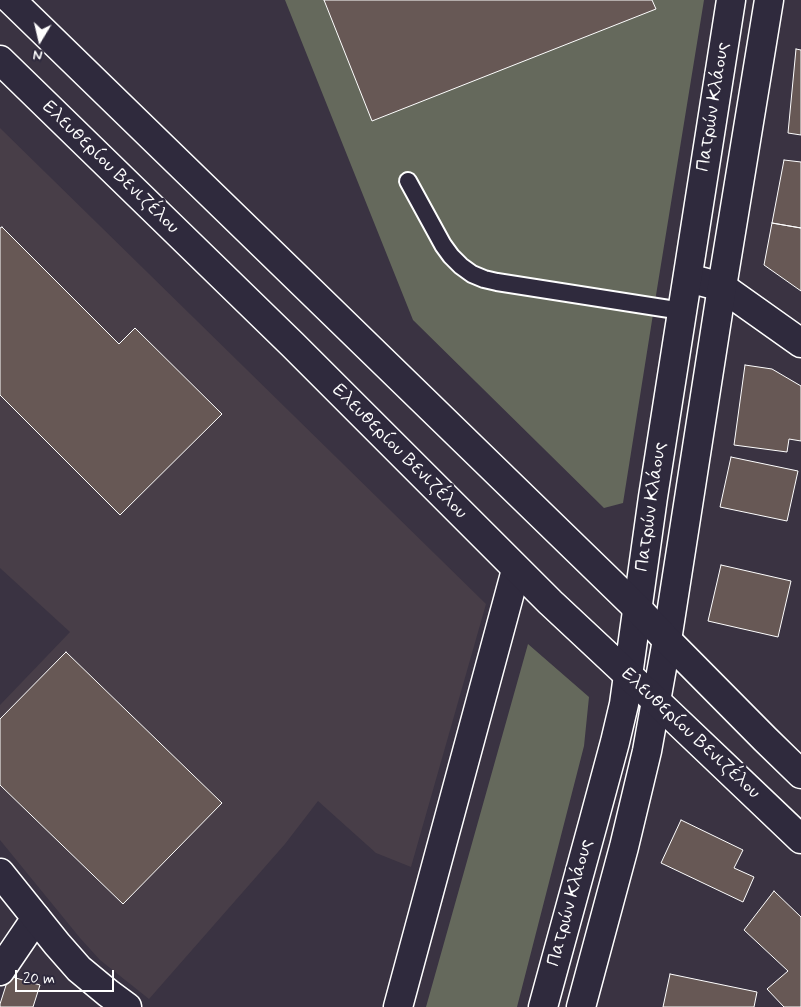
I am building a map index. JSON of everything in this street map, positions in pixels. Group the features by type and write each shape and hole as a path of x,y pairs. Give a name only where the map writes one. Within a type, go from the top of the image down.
{"main road":[{"path":"11,0 638,608 765,740 801,774"},
{"name":"Πατρών Κλάους","path":"543,1007 624,704 653,497 731,0"},
{"name":"Πατρών Κλάους","path":"581,1007 634,808 647,751 667,640 769,0"},
{"name":"Ελευθερίου Βενιζέλου","path":"0,60 293,345 516,570 801,840"},
{"path":"688,278 722,287 801,343"},
{"path":"398,1007 516,570"},
{"path":"0,873 79,969 127,1007"},
{"path":"0,971 36,918"}],"lane":[{"path":"408,181 451,256 472,274 497,282 682,311"}],"shaded area":[{"path":"285,0 704,0 623,503 604,508 413,320"},
{"path":"0,128 486,604 411,867 376,853 318,801 285,844 149,999 100,960 0,840 0,705 70,632 0,568"},
{"path":"528,644 589,697 584,746 517,1007 426,1007"}],"building":[{"path":"324,0 652,0 656,9 372,121"},
{"path":"796,49 801,50 801,135 788,133"},
{"path":"784,160 801,162 801,228 772,223"},
{"path":"772,223 801,228 801,291 764,265"},
{"path":"2,227 119,344 135,328 222,414 120,515 0,395 0,228"},
{"path":"745,365 772,369 801,386 801,441 789,439 787,452 734,445"},
{"path":"731,457 798,471 787,521 720,507"},
{"path":"721,565 791,581 778,637 708,621"},
{"path":"66,652 222,803 123,904 0,785 0,719"},
{"path":"681,820 743,850 734,868 754,877 743,902 661,863"},
{"path":"774,891 801,917 801,1007 784,1007 767,989 788,971 744,930"},
{"path":"670,974 757,992 754,1007 663,1007"},
{"path":"9,976 40,985 33,1007 0,1007"}]}
